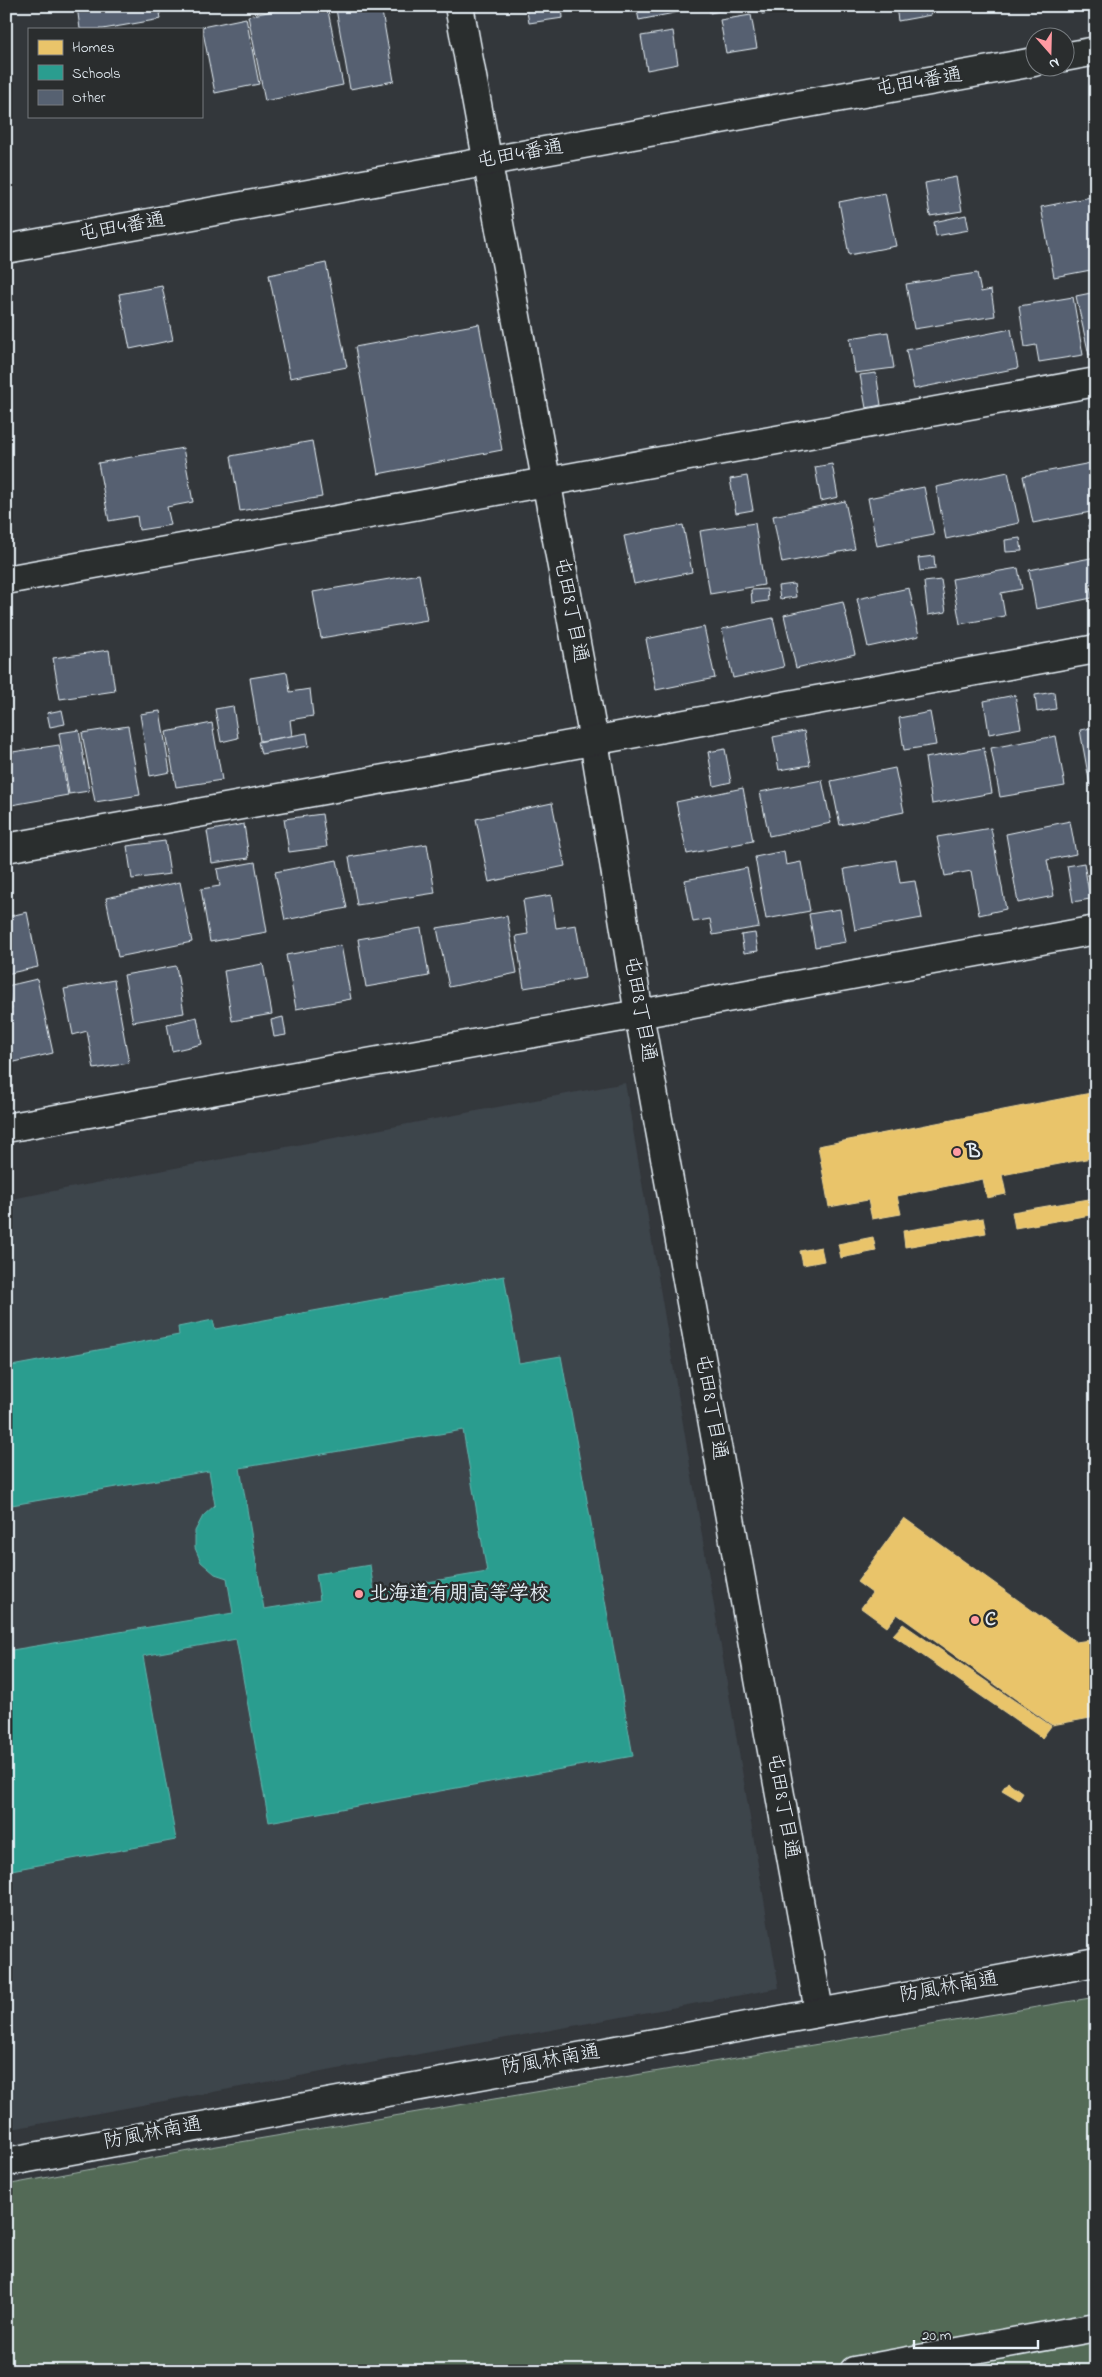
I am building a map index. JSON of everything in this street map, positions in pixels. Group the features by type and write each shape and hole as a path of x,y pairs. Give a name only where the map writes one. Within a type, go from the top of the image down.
{"street":[{"name":"屯田8丁目通","path":"459,6 594,741 639,1014 819,2011"},
{"path":"1074,54 1096,51"},
{"name":"屯田4番通","path":"6,249 1024,64"},
{"path":"6,580 1096,382"},
{"path":"6,848 1096,649"},
{"path":"6,1128 1096,930"},
{"name":"防風林南通","path":"6,2162 819,2011 1096,1962"},
{"path":"854,2371 1096,2327"}],"shaded area":[{"name":"北海道有朋高等学校","path":"625,1083 779,1988 6,2130 6,1200"}],"green space":[{"path":"1096,1997 1096,2371 6,2371 6,2185 211,2147"}],"building: Homes":[{"name":"B","path":"1096,1092 1096,1176 1091,1158 1002,1175 1006,1194 987,1198 983,1179 897,1196 901,1214 872,1219 868,1200 829,1207 818,1146"},
{"path":"1095,1198 1096,1214 1015,1228 1012,1212"},
{"path":"983,1218 986,1233 905,1247 903,1231"},
{"path":"873,1237 876,1251 841,1258 838,1244"},
{"path":"821,1247 824,1261 803,1265 800,1251"},
{"name":"C","path":"904,1518 1076,1642 1096,1639 1096,1717 1052,1725 897,1614 887,1627 861,1608 872,1593 857,1582"},
{"path":"903,1624 1051,1726 1042,1738 893,1635"},
{"path":"1008,1782 1023,1793 1019,1800 1002,1790"}],"building: Schools":[{"path":"504,1276 519,1363 561,1356 633,1756 269,1822 236,1639 143,1656 176,1840 6,1871 6,1651 233,1613 227,1578 215,1574 201,1562 195,1548 195,1531 203,1516 215,1505 209,1471 6,1506 6,1367 179,1335 178,1327 213,1320 215,1329","holes":["463,1430 487,1572 374,1591 370,1565 316,1574 320,1600 264,1609 240,1468"]}],"building: Other":[{"path":"77,6 159,6 161,19 109,28 80,28"},
{"path":"297,6 327,6 343,85 265,101 248,16"},
{"path":"351,6 381,6 394,81 350,89 336,9"},
{"path":"526,6 562,6 563,18 529,23"},
{"path":"636,6 678,6 679,12 639,20"},
{"path":"709,6 742,6 742,7 710,13"},
{"path":"760,6 801,6 762,14"},
{"path":"896,6 929,6 931,15 898,21"},
{"path":"751,15 757,48 726,53 720,20"},
{"path":"246,18 259,84 215,93 202,27"},
{"path":"673,31 678,64 647,70 641,36"},
{"path":"956,177 962,211 930,216 925,183"},
{"path":"885,193 896,246 849,255 839,202"},
{"path":"1096,196 1096,269 1054,277 1041,207"},
{"path":"966,215 969,230 936,236 934,222"},
{"path":"326,263 347,367 290,378 269,275"},
{"path":"977,273 981,292 991,290 995,316 914,329 906,284"},
{"path":"162,286 173,340 130,349 119,294"},
{"path":"1096,292 1096,354 1089,355 1076,296"},
{"path":"1073,297 1083,355 1039,362 1036,345 1025,347 1019,306"},
{"path":"479,324 502,450 378,474 355,347"},
{"path":"1011,329 1018,368 914,389 906,350"},
{"path":"888,332 894,368 855,373 850,338"},
{"path":"876,373 881,405 866,408 860,375"},
{"path":"1096,418 1096,448 1090,419"},
{"path":"312,441 322,497 240,511 231,456"},
{"path":"183,448 193,502 167,507 171,525 139,530 137,516 109,521 98,463"},
{"path":"1096,462 1096,511 1033,523 1023,476"},
{"path":"832,464 838,497 821,501 815,467"},
{"path":"1008,472 1019,523 946,539 936,487"},
{"path":"747,476 753,510 736,513 730,479"},
{"path":"924,487 934,535 877,546 868,498"},
{"path":"845,501 855,549 782,563 773,516"},
{"path":"755,523 764,585 710,594 700,531"},
{"path":"1096,524 1096,540 1091,541 1088,525"},
{"path":"683,525 692,572 634,584 624,536"},
{"path":"1020,538 1022,551 1006,552 1005,540"},
{"path":"934,556 935,569 920,571 918,558"},
{"path":"1096,557 1096,584 1090,585 1092,598 1036,609 1029,570"},
{"path":"1018,568 1022,589 1001,593 1005,616 960,624 952,579"},
{"path":"419,574 427,620 321,638 313,592"},
{"path":"941,580 946,612 928,615 924,582"},
{"path":"794,584 796,597 780,599 778,586"},
{"path":"909,588 919,636 868,647 857,599"},
{"path":"767,589 768,601 752,603 751,590"},
{"path":"843,602 855,654 796,668 784,615"},
{"path":"773,618 784,667 733,678 722,629"},
{"path":"704,627 715,678 656,690 646,639"},
{"path":"109,650 115,691 60,699 53,658"},
{"path":"287,672 290,692 310,689 313,716 290,720 292,736 260,741 250,678"},
{"path":"1054,692 1056,709 1037,712 1035,695"},
{"path":"1015,695 1021,728 989,734 984,701"},
{"path":"233,706 238,738 221,742 215,709"},
{"path":"62,710 65,724 50,727 47,713"},
{"path":"160,711 170,772 150,776 140,714"},
{"path":"930,712 936,745 904,750 899,718"},
{"path":"212,723 222,780 176,787 166,732"},
{"path":"128,726 140,795 95,802 82,733"},
{"path":"1096,727 1096,784 1090,785 1080,730"},
{"path":"79,730 89,791 69,794 59,733"},
{"path":"804,731 810,765 779,770 773,737"},
{"path":"307,733 309,746 261,754 258,742"},
{"path":"1056,736 1065,786 1000,797 991,748"},
{"path":"59,745 68,795 6,806 6,753"},
{"path":"984,748 992,793 932,804 925,758"},
{"path":"725,749 731,782 714,786 708,752"},
{"path":"895,768 904,812 840,825 831,781"},
{"path":"822,780 831,823 769,836 760,792"},
{"path":"743,788 753,841 687,854 676,802"},
{"path":"552,803 565,866 489,882 476,819"},
{"path":"322,814 327,847 289,852 284,819"},
{"path":"1070,821 1076,854 1047,860 1054,896 1018,903 1006,834"},
{"path":"244,824 249,858 212,863 207,831"},
{"path":"991,828 1006,909 979,915 971,871 945,876 937,837"},
{"path":"165,841 170,874 132,879 127,846"},
{"path":"427,844 435,893 357,905 349,857"},
{"path":"784,851 786,865 801,862 810,911 766,919 755,857"},
{"path":"337,860 347,908 285,920 275,872"},
{"path":"896,860 900,883 915,881 922,918 855,930 844,869"},
{"path":"255,862 267,932 210,942 201,889 220,886 217,869"},
{"path":"1084,863 1090,899 1073,902 1067,866"},
{"path":"1096,863 1096,897 1095,897 1089,864"},
{"path":"747,868 759,927 713,935 710,919 693,922 685,880"},
{"path":"180,882 192,942 118,957 106,898"},
{"path":"551,895 556,928 576,925 585,978 524,988 516,936 528,934 523,900"},
{"path":"840,909 846,942 815,947 809,914"},
{"path":"27,912 38,967 6,974 6,917"},
{"path":"507,916 517,973 449,987 437,928"},
{"path":"421,928 429,976 366,987 358,939"},
{"path":"755,933 758,951 744,953 741,935"},
{"path":"341,945 351,999 296,1009 286,955"},
{"path":"263,964 272,1014 232,1021 224,971"},
{"path":"176,966 184,1013 133,1022 124,975"},
{"path":"37,979 53,1053 6,1064 6,1011 12,1009 7,986"},
{"path":"114,980 129,1063 94,1069 87,1031 73,1035 64,989"},
{"path":"197,1017 202,1044 172,1051 167,1024"},
{"path":"283,1017 286,1035 274,1037 271,1020"}],"place":[{"name":"B","path":"957,1152"},
{"name":"北海道有朋高等学校","path":"359,1594"},
{"name":"C","path":"975,1620"}]}
